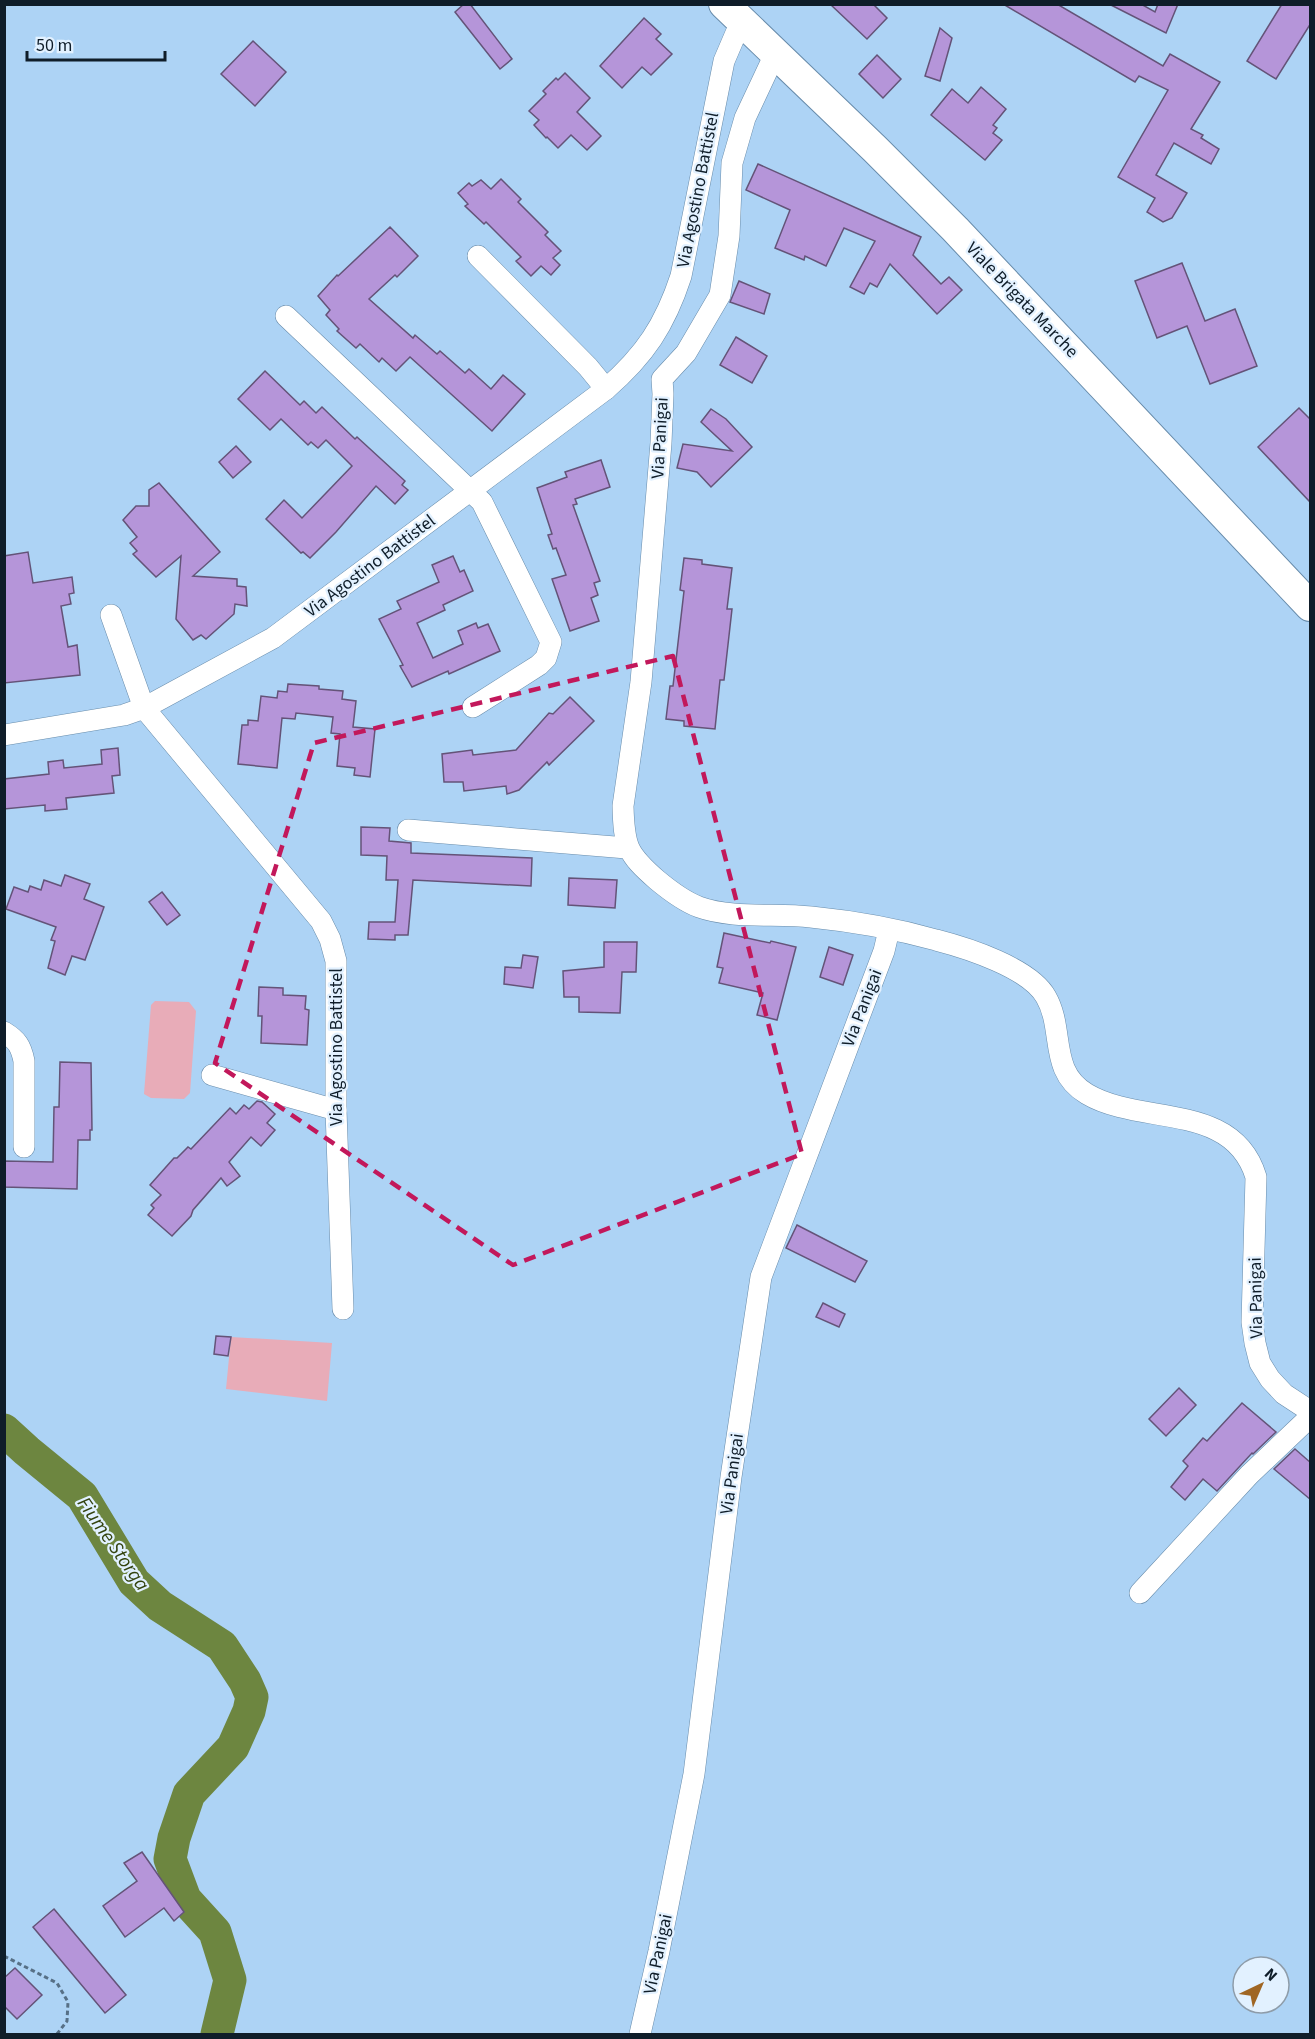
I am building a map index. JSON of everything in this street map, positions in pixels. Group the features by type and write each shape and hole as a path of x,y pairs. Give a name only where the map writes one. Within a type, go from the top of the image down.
{"street":[{"name":"Viale Brigata Marche","path":"734,14 955,229 1311,606"},
{"name":"Via Agostino Battistel","path":"4,735 124,715 144,708 273,638 606,389 643,353 667,315 681,276 724,61 733,39 734,14"},
{"name":"Via Panigai","path":"775,54 745,118 732,163 729,236 720,295 687,353 662,379 661,443 641,682 623,806 627,848 639,864 663,885 699,907 722,912 810,917 910,933 960,947 1013,970 1032,981 1046,995 1053,1012 1059,1054 1064,1070 1071,1082 1085,1093 1103,1102 1198,1123 1233,1139 1251,1161 1256,1177 1252,1322 1260,1363 1270,1379 1284,1394 1311,1411"},
{"path":"478,256 588,367 606,389"},
{"path":"286,316 482,502 551,642 546,658 539,665 473,707"},
{"path":"643,353 657,366 662,379"},
{"name":"Via Agostino Battistel","path":"111,615 144,708 321,921 330,939 336,961 336,1110 343,1309"},
{"path":"408,830 627,848"},
{"name":"Via Panigai","path":"640,2034 659,1952 694,1774 725,1524 761,1277 884,951 889,930"},
{"path":"4,1032 16,1040 22,1050 24,1061 24,1147"},
{"path":"212,1075 336,1110"},
{"path":"1140,1593 1249,1475 1311,1417"}],"path":[{"path":"4,1956 57,1983 68,2002 67,2021 57,2034"}],"highlighted area":[{"path":"673,656 802,1154 513,1265 215,1063 314,743"}],"shaded area":[{"path":"155,1001 189,1002 196,1011 190,1093 184,1099 151,1098 144,1094 151,1005"},
{"path":"231,1337 332,1343 327,1401 226,1389"}],"building":[{"path":"464,4 470,4 512,59 500,69 455,12"},
{"path":"830,4 873,4 887,18 867,39"},
{"path":"1003,4 1057,4 1163,66 1170,54 1220,82 1191,129 1203,135 1201,138 1219,149 1211,164 1174,143 1156,175 1187,193 1172,218 1163,222 1147,212 1155,198 1118,177 1168,90 1139,76 1135,82"},
{"path":"1109,4 1141,4 1155,12 1158,4 1178,4 1166,33"},
{"path":"1282,4 1311,4 1311,23 1276,79 1247,61"},
{"path":"644,18 661,34 656,39 672,54 651,75 642,67 622,88 600,66"},
{"path":"940,28 952,38 940,81 925,76"},
{"path":"253,41 286,72 255,106 221,74"},
{"path":"877,55 901,79 883,98 859,74"},
{"path":"565,73 590,98 577,112 601,136 587,150 571,135 558,148 534,125 539,120 529,111 546,94 543,91 556,78 558,80"},
{"path":"981,87 1006,109 993,125 997,128 993,133 1002,140 985,160 931,115 952,89 968,103"},
{"path":"758,164 921,237 913,255 941,284 949,277 962,290 937,314 890,264 877,287 870,283 864,294 850,287 875,241 844,228 826,266 805,256 804,260 775,248 790,210 746,190"},
{"path":"501,179 521,199 518,202 548,232 545,235 561,251 553,258 560,265 551,275 541,266 531,276 516,261 521,257 486,222 484,224 465,206 468,204 458,193 469,183 472,186 481,180 491,189"},
{"path":"390,227 418,256 397,277 395,275 369,299 413,338 415,335 437,354 440,351 465,373 469,369 491,389 503,375 525,394 492,431 410,357 396,371 382,358 379,362 360,344 356,348 337,331 339,329 326,315 330,310 318,296 337,275"},
{"path":"1182,263 1205,321 1235,309 1257,366 1210,384 1187,326 1157,338 1135,281"},
{"path":"739,281 770,294 764,314 730,302"},
{"path":"736,337 767,356 752,383 720,365"},
{"path":"265,371 300,405 304,401 316,413 322,407 355,439 357,437 405,481 402,485 408,490 395,504 376,486 310,558 303,552 301,553 266,519 284,500 302,518 352,466 326,440 318,448 311,442 308,445 281,419 270,430 238,399"},
{"path":"1299,408 1311,420 1311,503 1258,447"},
{"path":"711,409 726,419 752,447 711,487 697,472 677,468 683,444 732,451 701,422"},
{"path":"236,446 251,462 233,478 219,462"},
{"path":"601,460 610,487 575,499 577,504 573,505 600,581 594,583 598,595 591,598 599,621 570,631 552,579 566,575 556,548 553,549 548,535 552,534 537,488 567,477 565,472"},
{"path":"159,483 220,552 193,576 237,579 237,586 246,587 247,606 235,604 234,614 206,639 201,635 193,640 176,619 181,556 156,577 133,554 137,551 130,543 137,537 123,520 136,506 149,506 149,490"},
{"path":"28,552 33,583 72,577 74,593 69,594 71,604 61,606 68,647 77,645 80,675 4,683 4,556"},
{"path":"453,556 460,572 464,570 473,591 443,605 445,610 417,623 433,658 463,644 458,631 476,623 478,628 488,624 500,651 449,674 448,671 412,687 379,619 401,609 397,601 439,582 432,565"},
{"path":"684,558 702,560 702,564 732,568 727,609 732,609 724,680 720,680 715,729 684,726 684,721 666,719 670,686 673,686 684,591 680,590"},
{"path":"288,684 319,686 319,689 343,691 342,699 356,701 353,727 375,729 370,777 354,775 355,768 337,766 340,734 331,733 333,717 296,713 295,719 282,718 277,768 238,764 242,725 248,725 248,720 258,721 261,696 277,698 278,691 287,692"},
{"path":"570,697 594,721 549,765 547,762 519,790 507,794 506,786 464,791 463,782 444,782 442,754 472,750 473,755 516,750 549,713 553,714"},
{"path":"118,748 120,775 112,776 114,793 66,798 67,809 45,811 45,805 4,809 4,779 49,774 48,762 63,760 64,768 102,764 101,750"},
{"path":"361,827 390,828 389,841 411,843 411,853 532,858 531,886 413,880 408,935 395,935 395,940 368,939 369,922 395,922 398,880 386,880 387,856 361,855"},
{"path":"65,875 90,884 84,899 104,907 85,960 72,956 65,975 48,968 55,941 51,940 56,927 6,909 14,887 28,892 30,886 41,890 44,880 61,886"},
{"path":"569,878 617,880 615,908 568,905"},
{"path":"162,892 180,915 167,925 149,902"},
{"path":"724,933 796,947 777,1020 757,1015 763,993 719,983 723,968 717,967"},
{"path":"604,942 637,942 636,972 622,972 620,1013 579,1012 579,997 564,997 563,971 604,967"},
{"path":"829,947 853,955 843,985 820,977"},
{"path":"523,955 538,957 533,988 504,984 505,967 521,968"},
{"path":"259,987 283,988 283,995 306,996 305,1009 309,1010 307,1045 261,1043 262,1016 258,1016"},
{"path":"60,1062 91,1063 92,1130 90,1130 90,1140 78,1140 77,1189 4,1187 4,1161 53,1162 54,1107 59,1107"},
{"path":"257,1101 262,1102 275,1114 267,1123 275,1130 261,1146 251,1137 229,1162 240,1176 227,1186 221,1178 172,1236 148,1215 154,1208 151,1205 161,1195 150,1185 174,1158 177,1158 188,1147 191,1149 230,1108 236,1114 244,1105 249,1109"},
{"path":"797,1225 867,1261 855,1282 786,1248"},
{"path":"823,1303 845,1314 839,1327 816,1317"},
{"path":"216,1336 231,1337 228,1356 214,1354"},
{"path":"1179,1388 1196,1405 1166,1436 1149,1419"},
{"path":"1242,1403 1276,1432 1252,1453 1217,1491 1203,1479 1185,1500 1171,1487 1188,1466 1183,1461 1203,1438 1207,1441"},
{"path":"1295,1449 1311,1463 1311,1500 1274,1469"},
{"path":"142,1852 184,1912 174,1921 164,1908 125,1937 103,1906 137,1881 124,1863"},
{"path":"54,1909 126,1995 105,2013 33,1927"},
{"path":"15,1968 42,1995 17,2019 4,2006 4,1978"}],"waterway":[{"name":"Fiume Storga","path":"4,1430 82,1496 134,1582 160,1606 222,1646 245,1681 252,1697 249,1711 233,1747 189,1794 174,1838 170,1859 185,1899 215,1932 230,1980 217,2034"}]}
